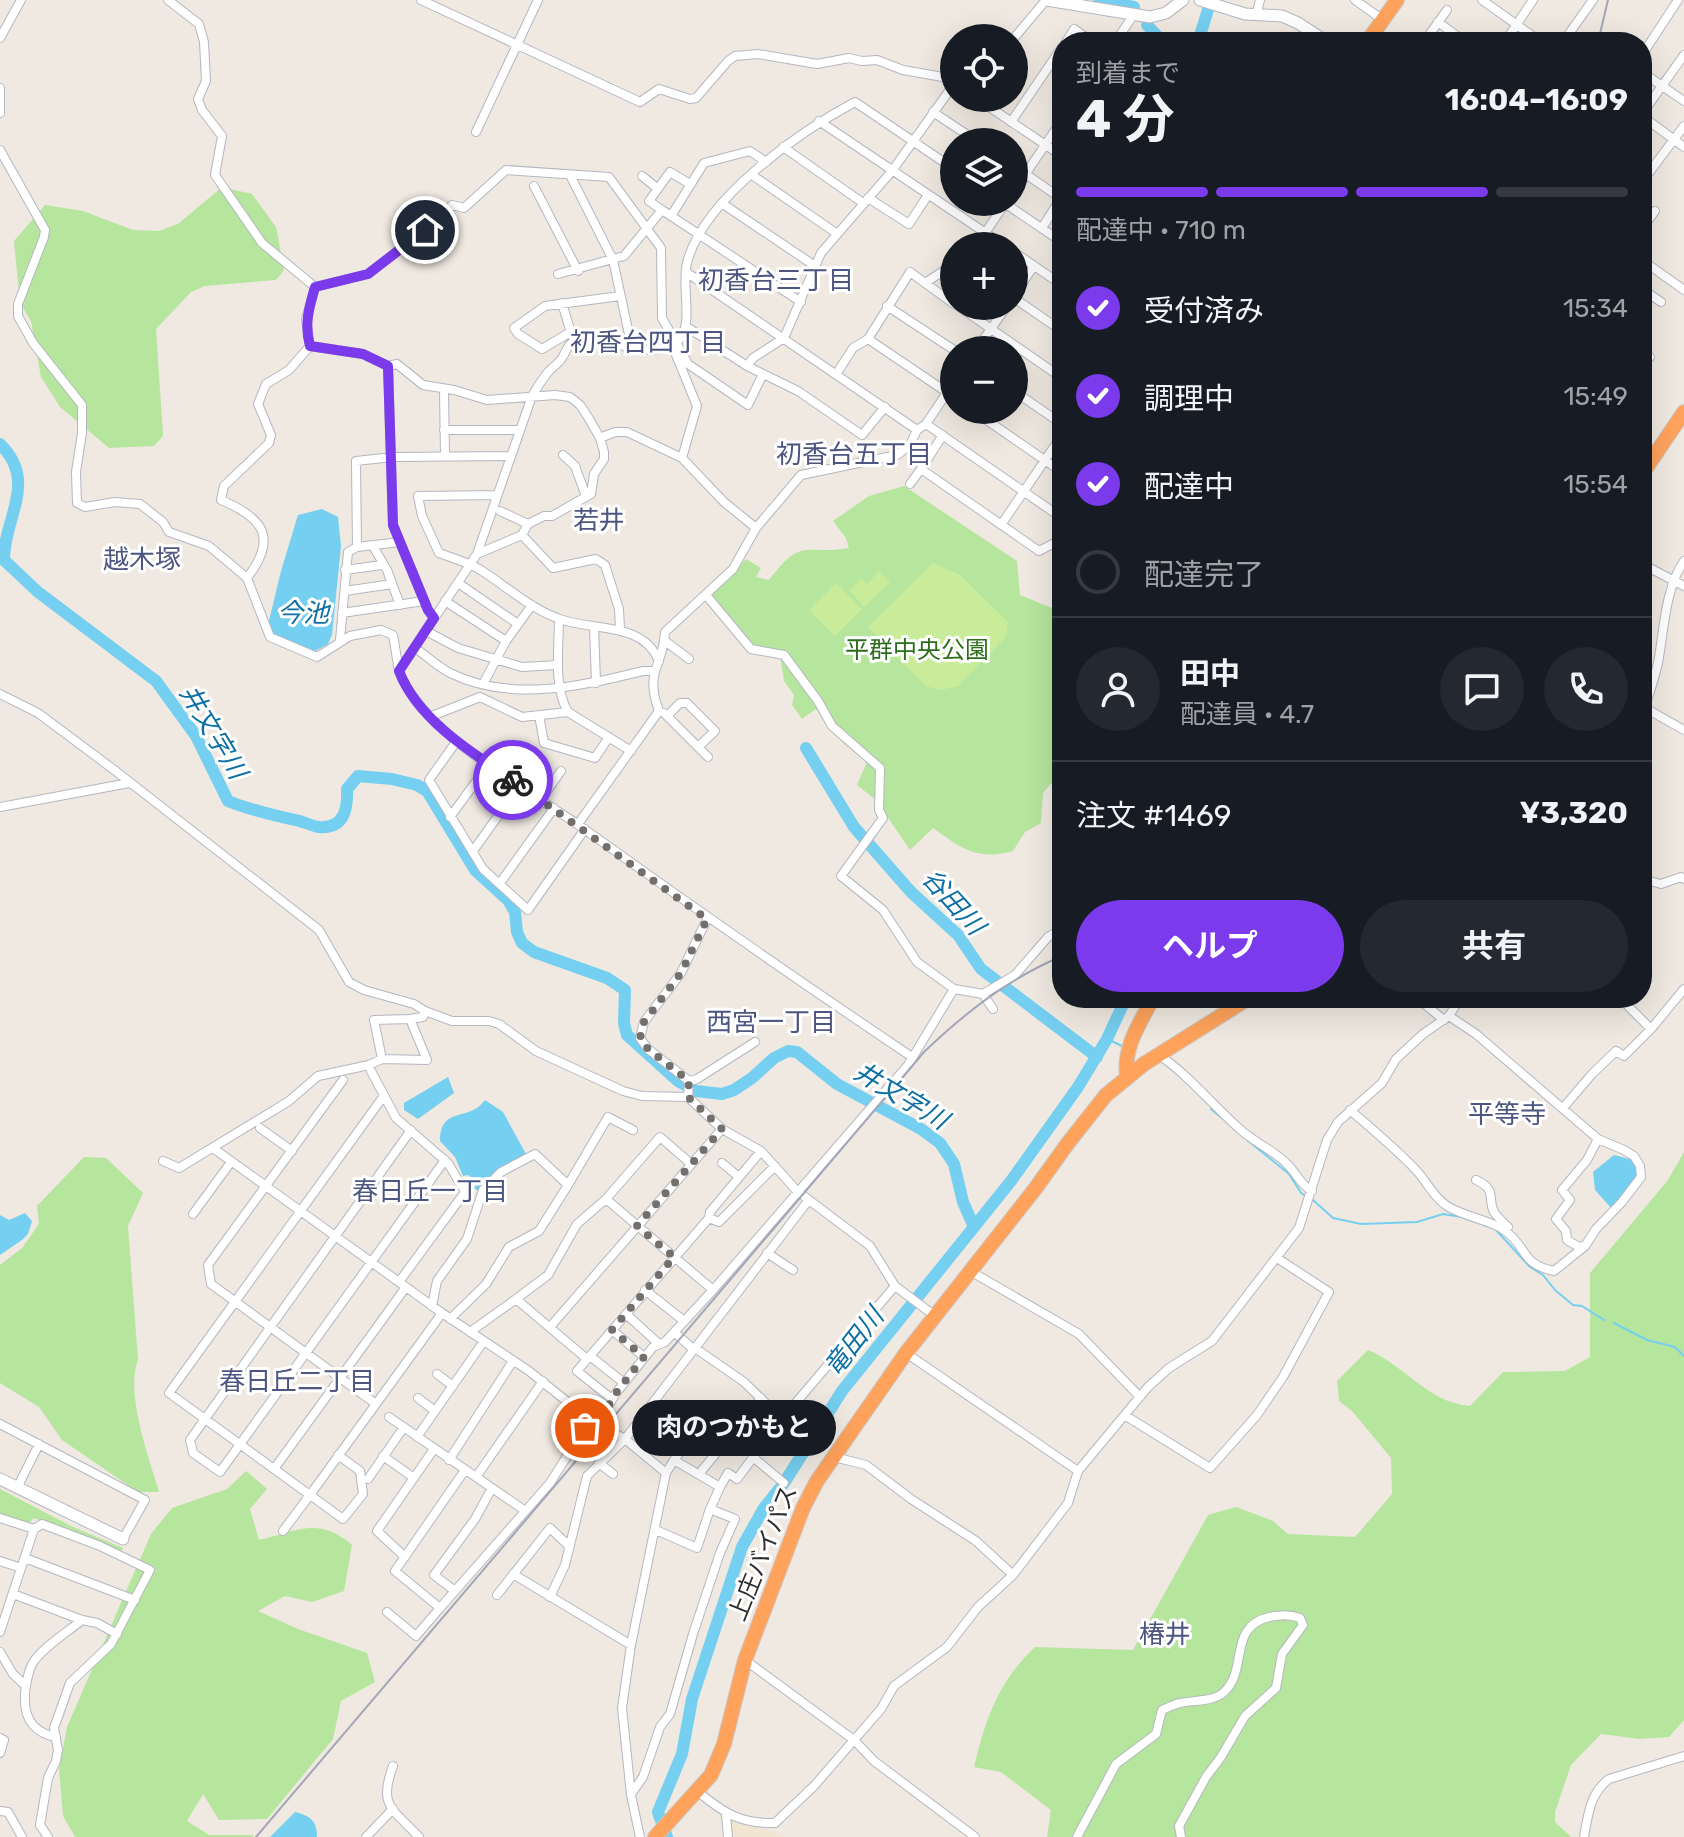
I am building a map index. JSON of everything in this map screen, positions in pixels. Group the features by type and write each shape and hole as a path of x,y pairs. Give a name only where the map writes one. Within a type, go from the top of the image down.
{"highway":[{"path":"1374,32 1397,0"},
{"path":"1652,459 1684,412"},
{"path":"1127,1076 1128,1047 1148,1008"},
{"name":"上庄バイパス","path":"655,1837 711,1775 720,1757 745,1660 803,1508 817,1481 933,1314 1035,1189 1092,1110 1127,1076 1233,1008"}],"main road":[{"path":"1047,0 1133,16 1160,15 1183,0"},
{"path":"1201,0 1256,16 1290,18 1312,32"},
{"path":"0,1479 123,1539"}],"street":[{"path":"0,38 21,0"},
{"path":"168,0 199,24 204,42 206,81 198,99 202,110 222,136 215,175 262,243 315,287"},
{"path":"421,0 640,102 659,89 696,98 735,56 758,54 817,64 849,58 877,60 903,70 940,77"},
{"path":"476,132 538,0"},
{"path":"1026,24 1047,0"},
{"path":"1256,16 1260,0"},
{"path":"1355,0 1383,20"},
{"path":"1482,0 1527,32"},
{"path":"1512,32 1533,0"},
{"path":"1570,32 1593,0"},
{"path":"1652,40 1678,0 1684,4"},
{"path":"1431,32 1447,10"},
{"path":"1123,32 1133,16"},
{"path":"1438,22 1452,32"},
{"path":"1652,100 1684,55"},
{"path":"1011,122 1052,62"},
{"path":"1652,79 1684,101"},
{"path":"0,88 0,113"},
{"path":"510,319 518,334 542,349 572,337 596,335 606,336 623,347 632,348 659,349 675,343 687,327 686,272 699,234 723,204 783,147 819,121 855,102 940,160"},
{"path":"747,366 753,358 784,338 815,266 836,233 892,171 940,103"},
{"path":"933,112 957,128"},
{"path":"996,112 1052,150"},
{"path":"819,121 984,232"},
{"path":"1652,123 1684,147"},
{"path":"1652,169 1684,126"},
{"path":"1028,171 1052,135"},
{"path":"783,147 909,224 928,195"},
{"path":"0,150 45,230 18,304 18,316 33,343 82,405 82,433 76,472 77,503 85,507 115,502 140,504 163,522 169,532 209,546 247,578 270,637 317,657 340,640 381,630 388,632 395,641 399,671 413,697 456,742 581,827 707,919 912,1057"},
{"path":"671,216 704,163 750,151 766,162"},
{"path":"315,287 368,274 444,215 452,205 464,208 506,170 609,177 661,248 662,318 688,364 748,405 763,374"},
{"path":"690,184 670,172 649,201 801,302"},
{"path":"570,175 613,260 632,348"},
{"path":"752,175 836,233"},
{"path":"1028,175 1052,192"},
{"path":"642,176 658,189"},
{"path":"534,186 578,271"},
{"path":"723,204 815,266"},
{"path":"558,274 624,256 662,210"},
{"path":"1652,215 1655,211"},
{"path":"1042,228 1052,214"},
{"path":"1025,216 1052,235"},
{"path":"1028,262 1052,278"},
{"path":"1028,275 1034,266"},
{"path":"1652,267 1684,290"},
{"path":"686,272 917,430"},
{"path":"837,373 853,348 868,339 910,272 940,294"},
{"path":"925,283 940,273"},
{"path":"247,578 255,568 266,539 262,527 239,508 221,500 224,486 269,443 271,435 258,404 266,384 289,370 310,346 306,319 315,287"},
{"path":"514,328 545,306 620,296"},
{"path":"1652,296 1661,302"},
{"path":"399,671 477,554 532,396 547,373 563,358 572,337 562,303"},
{"path":"887,306 940,341"},
{"path":"1028,306 1052,324"},
{"path":"978,320 1052,371"},
{"path":"986,336 997,320"},
{"path":"687,327 747,366 798,391 862,435 885,407"},
{"path":"868,339 940,388"},
{"path":"675,343 697,406 682,458"},
{"path":"310,346 363,354 388,366 397,364 423,385 487,400 555,395 570,397 580,405 600,438 604,459 594,474 591,494 552,516 544,516 528,524 522,535 477,554"},
{"path":"388,366 393,525 434,618"},
{"path":"444,390 445,456"},
{"path":"1028,401 1052,417"},
{"path":"708,757 664,713 652,681 653,671 664,650 665,632 733,569 756,528 801,475 897,455 910,445 917,430 940,407"},
{"path":"926,424 1052,511"},
{"path":"992,424 1052,465"},
{"path":"444,430 520,430"},
{"path":"600,438 615,432 627,432 682,458 724,502 756,528"},
{"path":"910,484 943,435"},
{"path":"1001,525 1052,450"},
{"path":"563,455 575,466 586,496"},
{"path":"357,547 356,461 393,457 510,456"},
{"path":"921,469 1039,551 1052,544"},
{"path":"497,495 418,496 422,516 439,553 471,565 559,619 620,629 644,641 655,651 659,661"},
{"path":"500,511 528,524"},
{"path":"522,535 553,568 596,559 605,565 614,587 620,629"},
{"path":"340,640 348,552 357,547 400,542"},
{"path":"373,546 400,605"},
{"path":"1652,682 1674,583 1684,561"},
{"path":"345,570 382,565"},
{"path":"1652,570 1684,586"},
{"path":"458,583 518,624"},
{"path":"345,591 392,584"},
{"path":"706,595 751,649 784,655 818,701 832,726 880,768 879,810 883,818 841,876 883,910 917,962 954,989 983,994 1015,975 1052,935"},
{"path":"342,613 424,601"},
{"path":"445,601 506,641"},
{"path":"483,684 506,641 532,605"},
{"path":"559,619 558,665 568,712"},
{"path":"594,626 596,683"},
{"path":"426,631 458,648 522,667 558,665"},
{"path":"665,641 689,659"},
{"path":"415,648 450,673 508,691 596,683 653,671"},
{"path":"0,694 38,713 319,930 349,982 364,990 414,1004 452,1021 499,1024 536,1051 623,1091 642,1096 688,1088 755,1042"},
{"path":"432,716 480,697 522,717 568,712 631,751"},
{"path":"456,742 429,780 483,869 528,910 631,751 664,713 680,703 687,703 715,731 698,747"},
{"path":"539,715 544,743 595,758 609,737"},
{"path":"1652,716 1684,730"},
{"path":"505,775 523,748"},
{"path":"450,817 489,764"},
{"path":"541,799 561,771"},
{"path":"0,807 129,783"},
{"path":"473,851 520,785"},
{"path":"500,883 554,808"},
{"path":"1652,882 1661,884 1681,877 1684,879"},
{"path":"707,919 681,973 644,1022 640,1038 722,1129 761,1151 808,1201 870,1246 897,1288 933,1314"},
{"path":"387,1612 416,1636 524,1510 530,1508 644,1357 665,1342 713,1290 908,1065 954,989"},
{"path":"1563,1108 1616,1051 1624,1056 1684,989"},
{"path":"983,994 993,1009"},
{"path":"1350,1110 1418,1172 1439,1200 1478,1221 1495,1224 1507,1231 1530,1263 1539,1268 1554,1271 1585,1246 1596,1229 1622,1202 1641,1177 1640,1166 1634,1156 1598,1139 1476,1034 1432,1008"},
{"path":"693,1796 726,1815 759,1823 775,1823 814,1786 881,1709 894,1686 947,1647 978,1607 1013,1575 1068,1503 1078,1471 1140,1397 1169,1368 1212,1341 1299,1228 1327,1140 1338,1122 1370,1097 1396,1059 1423,1034 1447,1018 1454,1008"},
{"path":"1630,1008 1651,1029"},
{"path":"382,1059 374,1020 423,1017 425,1011"},
{"path":"163,1161 179,1168 289,1101 318,1076 369,1065 382,1059 427,1060 410,1019"},
{"path":"1159,1055 1184,1073 1243,1132 1287,1164 1310,1195"},
{"path":"274,1469 340,1378 465,1192 445,1160 396,1118 371,1071"},
{"path":"343,1080 208,1265 211,1284 376,1404"},
{"path":"338,1455 360,1471 363,1494 343,1519 169,1393 383,1097"},
{"path":"283,1531 376,1404 446,1316 486,1284 509,1247 539,1231 608,1117 633,1130"},
{"path":"260,1128 292,1151"},
{"path":"550,1327 722,1129"},
{"path":"411,1130 204,1419 190,1440 193,1453 220,1472 445,1160"},
{"path":"470,1332 548,1275 577,1224 606,1199 660,1137 690,1163"},
{"path":"1585,1246 1579,1247 1567,1240 1566,1231 1556,1219 1570,1200 1562,1190 1587,1160 1598,1139"},
{"path":"430,1141 479,1196"},
{"path":"213,1148 446,1316 543,1381 594,1422 625,1439 666,1473"},
{"path":"612,1399 577,1371 709,1218 710,1212 761,1151"},
{"path":"432,1306 437,1281 467,1239 479,1196 501,1172 535,1154 568,1185"},
{"path":"193,1214 231,1162"},
{"path":"722,1163 739,1177"},
{"path":"709,1218 719,1222 775,1166"},
{"path":"1476,1180 1481,1181 1493,1195 1493,1212 1508,1227"},
{"path":"606,1199 713,1290"},
{"path":"550,1597 565,1565 587,1476 625,1439 808,1201"},
{"path":"767,1253 793,1270"},
{"path":"1126,1416 1210,1468 1283,1377 1329,1292 1277,1258"},
{"path":"970,1271 1079,1334 1140,1397"},
{"path":"656,1530 697,1548 710,1509 728,1473 737,1479 782,1419 897,1288"},
{"path":"645,1290 684,1321"},
{"path":"516,1299 624,1383"},
{"path":"626,1314 659,1344"},
{"path":"612,1330 644,1357"},
{"path":"674,1332 744,1382 782,1419"},
{"path":"417,1437 484,1341"},
{"path":"906,1353 1078,1471"},
{"path":"449,1460 513,1361"},
{"path":"437,1374 453,1386"},
{"path":"476,1477 543,1381"},
{"path":"418,1398 435,1411"},
{"path":"699,1474 761,1398"},
{"path":"389,1417 524,1510"},
{"path":"640,1837 631,1795 622,1708 631,1645 666,1473 706,1418"},
{"path":"672,1422 692,1435"},
{"path":"0,1424 145,1500 123,1539"},
{"path":"368,1479 404,1427"},
{"path":"17,1488 39,1444"},
{"path":"405,1557 377,1531 434,1449"},
{"path":"383,1456 414,1478"},
{"path":"834,1457 866,1465 976,1541 1013,1575"},
{"path":"754,1458 784,1483"},
{"path":"674,1460 720,1487"},
{"path":"599,1463 613,1474"},
{"path":"440,1608 395,1571 465,1470"},
{"path":"455,1591 434,1575 475,1519 492,1488"},
{"path":"631,1795 643,1777 660,1727 670,1714 693,1634 735,1519 710,1509"},
{"path":"0,1518 34,1529"},
{"path":"0,1632 5,1602 13,1594 34,1529 42,1524 100,1546 150,1570 111,1644 70,1683 54,1728 56,1761 48,1778 40,1825 48,1837"},
{"path":"497,1595 550,1528 569,1546"},
{"path":"25,1558 135,1600"},
{"path":"0,1561 21,1568"},
{"path":"513,1574 631,1645"},
{"path":"13,1594 97,1623 117,1634"},
{"path":"1077,1837 1116,1764 1156,1734 1162,1710 1177,1703 1222,1694 1234,1675 1246,1630 1254,1623 1290,1614 1300,1618 1303,1625 1282,1654 1276,1688 1252,1708 1234,1731 1179,1826 1181,1837"},
{"path":"56,1737 30,1723 23,1704 26,1686 33,1663 82,1620"},
{"path":"0,1652 13,1674 26,1686"},
{"path":"745,1660 854,1740 874,1761 975,1837"},
{"path":"0,1738 4,1740 0,1753"},
{"path":"1584,1837 1588,1812 1600,1786 1609,1779 1684,1756"},
{"path":"393,1766 385,1788 387,1799 419,1837"},
{"path":"366,1837 393,1809"},
{"path":"0,1811 8,1812 22,1837"},
{"path":"726,1815 728,1837"}],"shaded area":[{"path":"731,1818 787,1837 732,1837"}],"green space":[{"path":"222,187 252,194 276,227 284,270 276,280 205,286 191,292 156,329 163,436 154,446 109,448 60,407 41,377 31,321 20,303 14,241 45,205 83,211 133,230 159,231 178,224"},
{"name":"平群中央公園","path":"904,486 1017,561 1020,595 1052,608 1052,783 1043,793 1041,823 1025,832 1013,851 989,854 970,851 933,828 910,850 876,800 857,785 867,762 843,743 816,709 802,719 792,705 794,695 784,681 780,656 755,654 710,595 746,559 761,568 756,577 769,580 780,566 798,552 849,548 846,538 833,521 869,496"},
{"path":"933,563 960,575 1008,622 1006,637 958,686 941,690 926,686 868,627"},
{"path":"879,571 890,582 864,607 849,590 862,579 867,584"},
{"path":"836,583 862,609 835,636 809,610"},
{"path":"1684,1152 1684,1720 1669,1737 1640,1739 1601,1734 1571,1765 1555,1812 1555,1822 1571,1837 1047,1837 1051,1810 1001,1772 974,1767 995,1702 1022,1660 1035,1647 1133,1650 1208,1515 1236,1507 1273,1521 1288,1534 1355,1537 1392,1494 1391,1458 1352,1411 1339,1401 1337,1381 1368,1350 1429,1391 1470,1406 1503,1372 1565,1371 1590,1357 1590,1273 1668,1180"},
{"path":"84,1157 106,1158 143,1193 128,1226 138,1360 134,1390 140,1426 159,1492 138,1492 62,1440 39,1407 0,1383 0,1265 22,1248 39,1224 37,1206"},
{"path":"246,1471 267,1489 250,1509 259,1540 318,1528 340,1536 352,1545 344,1591 312,1602 285,1596 258,1611 298,1629 367,1653 375,1682 341,1701 333,1739 267,1819 219,1820 203,1794 187,1821 209,1835 254,1835 252,1837 75,1837 63,1816 59,1769 67,1727 151,1534 172,1508 227,1489"},
{"path":"0,1489 71,1526 123,1548 122,1552 34,1518 28,1524 0,1515"}],"water":[{"name":"今池","path":"322,509 338,517 341,546 332,635 328,644 315,651 274,636 268,625 298,515"},
{"path":"448,1077 454,1093 418,1119 404,1110 404,1103"},
{"path":"485,1100 503,1112 526,1154 494,1173 478,1191 474,1188 478,1183 468,1175 463,1176 455,1157 440,1141 445,1123 450,1118 471,1111"},
{"path":"1614,1155 1630,1159 1638,1171 1612,1209 1595,1190 1593,1172"},
{"path":"25,1213 32,1221 28,1234 0,1255 0,1215 9,1220"},
{"path":"295,1812 312,1820 317,1837 270,1837"}],"waterway":[{"path":"1099,0 1134,7"},
{"name":"竜田川","path":"1201,32 1211,0"},
{"path":"1147,25 1154,32"},
{"name":"井文字川","path":"0,444 17,472 18,487 4,560 38,592 156,681 196,736 228,801 327,827 343,816 347,789 358,776 417,785 427,791 475,870 508,900 515,912 517,932 522,943 534,952 607,978 625,990 624,1023 627,1035 678,1081 696,1091 722,1094 752,1078 774,1058 788,1051 797,1052 837,1084 921,1129 940,1143 954,1164 963,1202 974,1227"},
{"name":"谷田川","path":"806,748 854,827 911,892 958,935 981,969 1097,1057"},
{"name":"竜田川","path":"667,1837 658,1812 682,1754 692,1699 742,1547 764,1508 784,1483 842,1391 1011,1181 1078,1087 1121,1008"},
{"path":"1107,1039 1122,1046"},
{"path":"1211,1109 1223,1119"},
{"path":"1246,1139 1289,1174 1307,1197"},
{"path":"1313,1200 1333,1218 1361,1224 1417,1222 1443,1214 1495,1229 1555,1290 1573,1305 1582,1306 1604,1320"},
{"path":"1614,1323 1647,1340 1675,1347 1684,1356"}],"railway":[{"path":"1600,32 1608,0"},
{"path":"256,1837 924,1052 988,998 1052,960"}],"way so far":[{"path":"513,780 707,919 681,973 644,1022 640,1038 648,1049 689,1081 688,1097 722,1129 637,1226 674,1257 612,1330 644,1357 616,1393 597,1425 590,1420 585,1428"}],"place":[{"name":"肉のつかもと","path":"585,1428"}],"district":[{"name":"初香台三丁目","path":"776,280"},
{"name":"初香台四丁目","path":"648,342"},
{"name":"初香台五丁目","path":"854,454"},
{"name":"若井","path":"599,520"},
{"name":"越木塚","path":"142,559"},
{"name":"西宮一丁目","path":"771,1022"},
{"name":"平等寺","path":"1507,1114"},
{"name":"春日丘一丁目","path":"430,1191"},
{"name":"春日丘二丁目","path":"297,1381"},
{"name":"椿井","path":"1165,1634"}],"route":[{"path":"425,230 368,274 315,287 306,319 306,332 310,346 363,354 388,366 393,525 434,618 399,671 413,697 456,742 513,780"}]}
